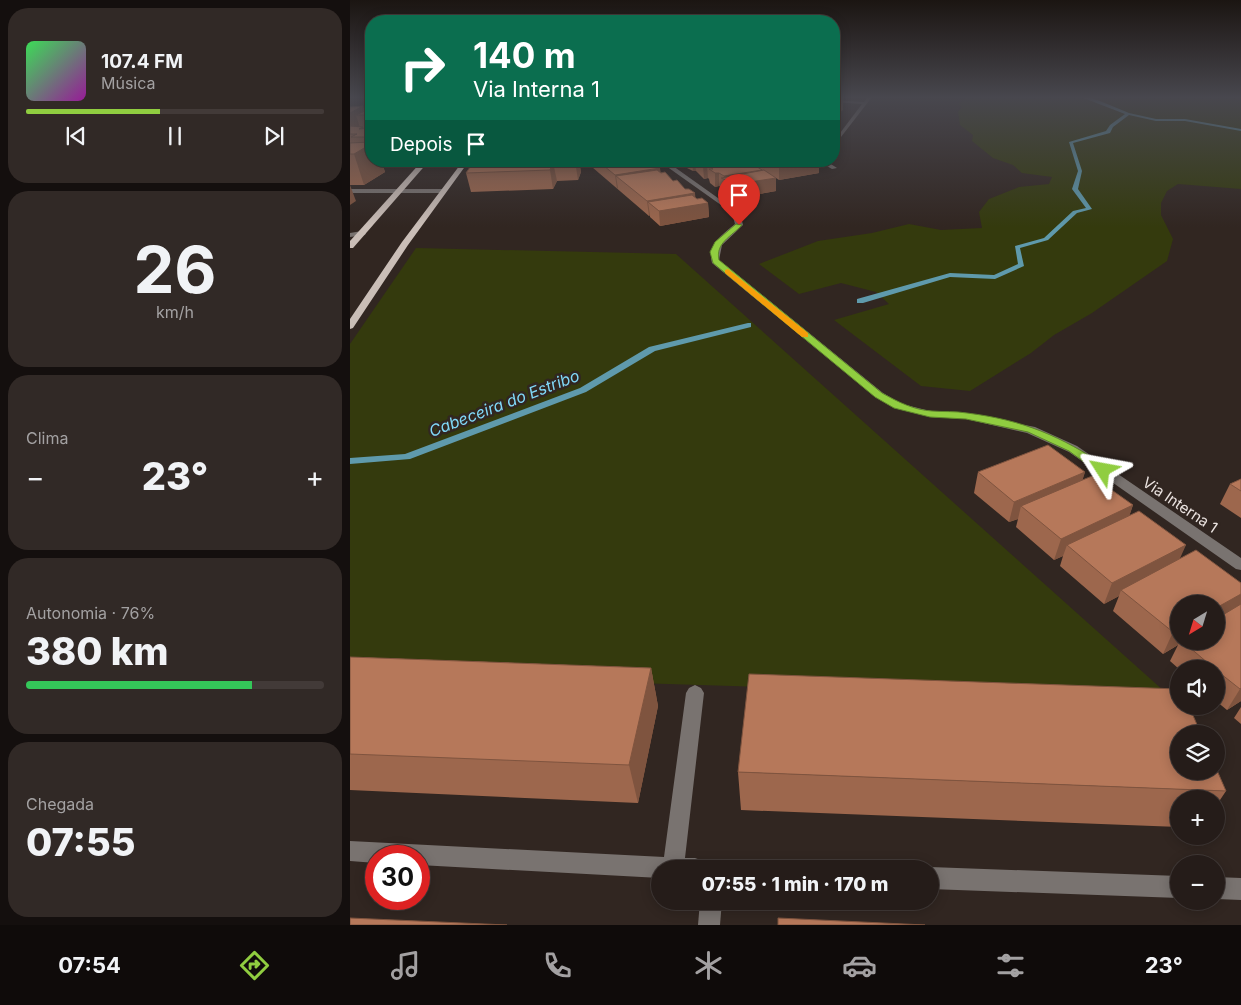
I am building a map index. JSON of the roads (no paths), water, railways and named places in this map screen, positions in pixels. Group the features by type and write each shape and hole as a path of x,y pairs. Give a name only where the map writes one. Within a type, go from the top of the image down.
{"main road":[{"path":"350,246 421,167"},
{"path":"350,326 442,192 461,167"}],"street":[{"name":"Via Interna 1","path":"670,167 730,209 737,217 739,225 718,244 714,252 715,261 879,395 898,406 930,414 966,416 1031,430 1073,449 1241,564"},
{"path":"350,191 442,192"},
{"path":"350,235 362,233"},
{"path":"673,860 695,693"},
{"path":"350,851 651,865"},
{"path":"939,878 1170,887"},
{"path":"1225,888 1241,889"},
{"path":"709,925 710,910"}],"waterway":[{"name":"Cabeceira do Estribo","path":"860,301 950,275 995,277 1022,265 1017,247 1046,239 1075,212 1089,209 1075,189 1080,171 1071,142 1078,140"},
{"name":"Cabeceira do Estribo","path":"350,461 406,457 583,390 652,349 748,325"}]}
